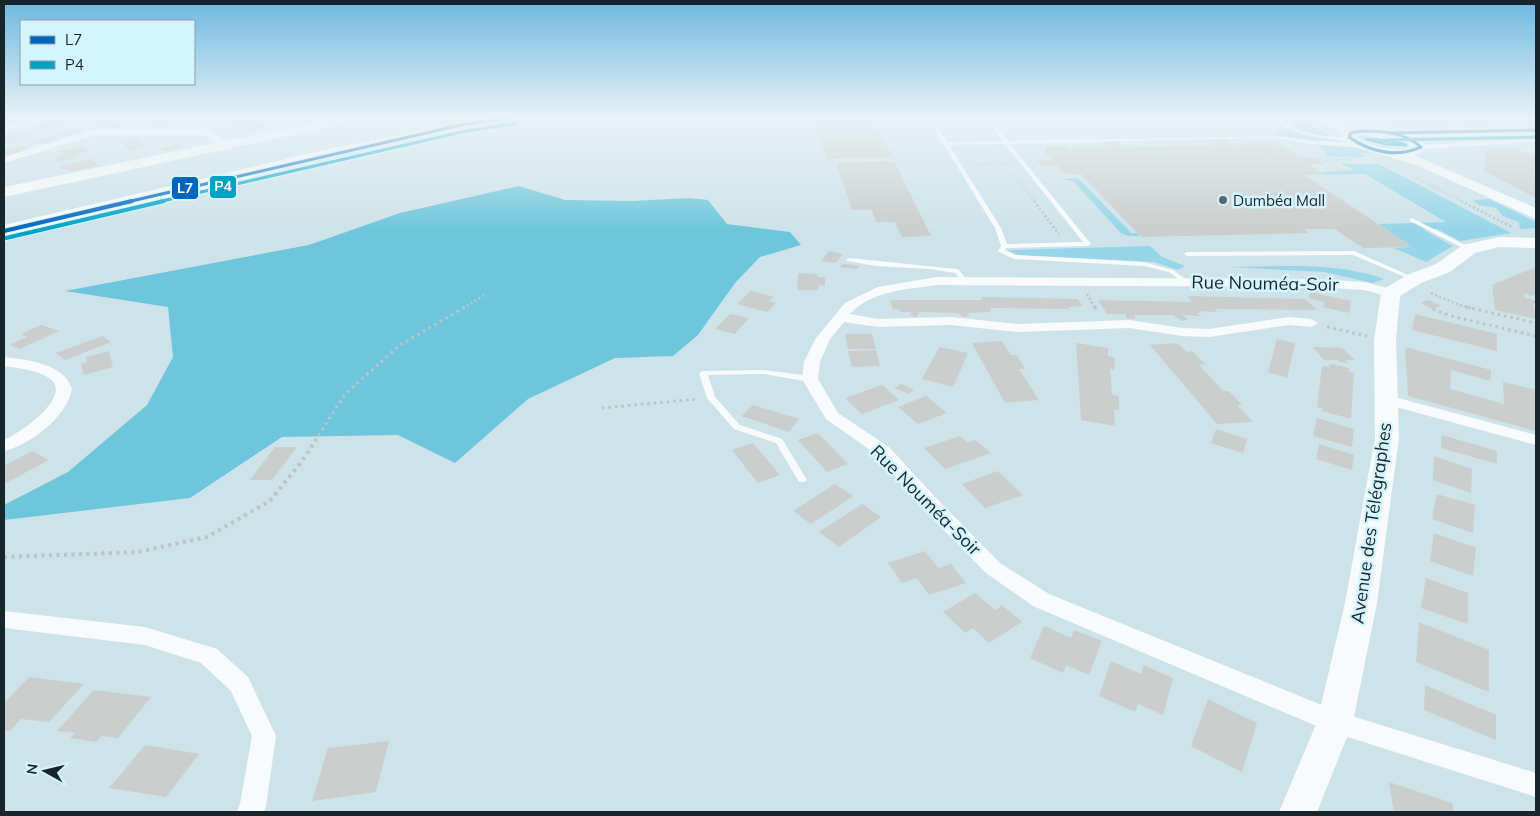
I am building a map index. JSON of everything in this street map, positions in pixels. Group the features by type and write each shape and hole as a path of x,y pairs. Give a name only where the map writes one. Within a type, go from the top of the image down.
{"highway":[{"path":"4,221 289,155"},
{"path":"4,231 324,155"}],"street":[{"path":"4,160 19,155"},
{"path":"4,192 177,155"},
{"path":"1401,155 1422,162 1536,214"},
{"path":"1425,155 1536,209"},
{"path":"1391,293 1414,278 1443,268 1470,249 1499,242 1536,243"},
{"name":"Rue Nouméa-Soir","path":"1391,293 1349,284 937,281 883,290 850,306 823,338 812,362 810,379 832,416 883,451 993,568 1041,600 1335,722 1536,785"},
{"name":"Avenue des Télégraphes","path":"1298,812 1335,722 1361,603 1387,438 1384,340 1391,293"},
{"path":"841,317 878,323 950,321 1019,328 1129,324 1209,334 1289,321 1311,323"},
{"path":"4,446 30,432 50,413 62,396 64,388 62,382 54,375 37,367 6,363"},
{"path":"1387,400 1536,440"},
{"path":"4,619 145,636 209,656 240,684 264,736 253,806 250,812"}],"lane":[{"path":"952,155 998,228 1004,246 1001,251 1014,257 1144,264 1171,270 1186,282"},
{"path":"1004,246 1088,244 1017,155"},
{"path":"1412,220 1470,249"},
{"path":"1187,254 1354,253 1414,278"},
{"path":"848,260 870,264 942,268 957,271 965,281"},
{"path":"802,480 779,441 737,427 711,398 703,373 764,372 810,379"}],"path":[{"path":"999,155 1067,244"},
{"path":"1318,160 1352,155"},
{"path":"1325,160 1356,179"},
{"path":"958,165 1024,164"},
{"path":"1413,176 1514,229"},
{"path":"1079,281 1104,324"},
{"path":"1431,293 1459,305 1536,323"},
{"path":"4,557 138,552 207,537 270,501 302,461 345,394 400,344 486,294"},
{"path":"1433,308 1450,316 1536,336"},
{"path":"1311,323 1384,340"},
{"path":"602,408 711,398"}],"shaded area":[{"path":"1327,155 1363,155 1366,157 1330,157"},
{"path":"1341,164 1379,164 1511,233 1460,241 1437,229 1422,229 1453,246 1426,262 1394,248 1412,247 1379,224 1446,222 1365,174 1325,175 1321,172 1355,170"},
{"path":"1078,178 1131,233 1137,233 1139,236 1128,236 1121,233 1073,181 1062,179"},
{"path":"519,186 565,200 632,201 690,198 708,200 727,224 790,232 801,245 760,257 735,283 698,335 673,356 615,358 528,399 455,463 398,435 282,437 190,498 4,520 4,505 68,472 147,405 173,357 168,307 65,291 309,245 400,213"},
{"path":"1489,199 1536,222 1536,228 1520,229 1519,222 1503,216 1496,208 1479,205 1473,200"},
{"path":"1150,246 1162,257 1185,266 1178,270 1154,262 1018,255 1007,250"},
{"path":"1228,267 1326,267 1365,273 1384,279 1373,283 1324,272"}],"building":[{"path":"78,155 79,157 57,162 54,157"},
{"path":"826,155 892,155 893,157 827,159"},
{"name":"Dumbéa Mall","path":"1046,155 1297,155 1299,157 1313,157 1324,164 1309,164 1325,175 1304,175 1413,247 1363,248 1335,229 1303,229 1309,233 1141,237 1081,174 1070,174 1058,170 1059,166 1042,166 1037,160 1054,160"},
{"path":"1486,155 1531,155 1536,157 1536,198 1484,171"},
{"path":"92,159 99,166 70,172 68,169 63,170 59,166"},
{"path":"894,161 931,236 902,237 895,222 876,222 872,210 852,210 836,163"},
{"path":"829,251 843,254 836,263 821,261"},
{"path":"842,264 859,266 857,269 840,267"},
{"path":"1536,267 1536,294 1531,296 1524,293 1525,298 1532,299 1536,319 1495,310 1492,285"},
{"path":"798,273 817,274 817,277 825,277 825,286 819,285 818,290 797,290"},
{"path":"751,291 774,297 769,301 776,303 767,312 737,304"},
{"path":"1310,292 1351,301 1349,313 1323,307 1324,302 1309,298"},
{"path":"1188,296 1305,299 1317,310 1216,309 1217,312 1200,311 1201,313 1197,313 1200,316 1182,315 1188,319 1182,321 1173,315 1135,315 1135,319 1126,318 1126,314 1107,314 1098,300 1192,302"},
{"path":"982,297 1078,299 1083,306 1068,307 1070,309 990,308 991,312 967,313 970,316 963,317 958,313 920,312 916,317 910,315 912,312 900,312 899,309 893,309 890,300 982,300"},
{"path":"1429,300 1441,306 1433,309 1421,303"},
{"path":"730,314 749,318 735,334 715,329"},
{"path":"1415,314 1497,334 1497,351 1412,330"},
{"path":"41,325 59,331 20,349 9,345 27,337 21,334"},
{"path":"845,334 872,334 876,349 848,349"},
{"path":"102,336 111,342 65,360 56,353"},
{"path":"1277,339 1295,343 1287,378 1268,372"},
{"path":"1002,341 1011,355 1017,355 1025,369 1019,369 1039,400 1005,403 972,343"},
{"path":"1076,343 1108,348 1108,356 1115,358 1114,370 1110,369 1112,395 1119,396 1119,410 1114,410 1115,426 1081,420"},
{"path":"1177,343 1187,352 1192,351 1205,364 1199,365 1223,391 1229,391 1242,405 1237,405 1253,422 1217,424 1150,345"},
{"path":"939,347 968,353 953,387 922,379"},
{"path":"1313,347 1342,348 1355,360 1346,360 1348,363 1337,360 1324,360"},
{"path":"1405,347 1491,370 1491,381 1451,370 1450,389 1504,404 1503,382 1536,390 1536,431 1408,396"},
{"path":"876,350 880,366 852,367 848,351"},
{"path":"109,351 113,367 84,375 81,364 87,362 86,357"},
{"path":"1330,364 1349,368 1349,372 1354,373 1351,419 1322,411 1322,408 1317,407 1322,366 1329,367"},
{"path":"901,384 914,390 908,394 895,388"},
{"path":"882,385 899,400 862,414 845,398"},
{"path":"926,396 947,413 918,424 898,407"},
{"path":"753,405 799,419 789,432 742,416"},
{"path":"1317,418 1354,429 1352,447 1313,436"},
{"path":"1216,429 1247,439 1243,453 1211,443"},
{"path":"818,433 848,464 827,472 798,440"},
{"path":"1442,435 1497,451 1497,464 1441,448"},
{"path":"960,436 968,443 975,440 991,453 945,469 924,448"},
{"path":"753,443 780,475 758,483 732,450"},
{"path":"1319,444 1354,455 1352,470 1316,459"},
{"path":"275,447 297,447 272,480 250,480"},
{"path":"32,451 49,460 4,484 4,466"},
{"path":"1434,456 1472,469 1471,493 1433,480"},
{"path":"998,471 1023,495 985,508 962,484"},
{"path":"835,484 854,496 811,524 793,511"},
{"path":"1437,494 1475,505 1473,533 1432,519"},
{"path":"862,504 881,517 839,547 819,532"},
{"path":"1434,533 1476,548 1473,576 1430,561"},
{"path":"925,551 938,568 951,564 966,583 929,595 917,578 902,583 888,563"},
{"path":"1426,578 1468,593 1468,624 1421,608"},
{"path":"975,593 995,610 1002,605 1022,622 989,643 973,628 965,633 943,612"},
{"path":"1419,622 1489,650 1489,692 1416,662"},
{"path":"1044,626 1071,638 1074,630 1102,641 1089,675 1066,665 1063,673 1030,658"},
{"path":"1111,661 1141,674 1143,665 1173,678 1163,715 1138,704 1135,712 1099,696"},
{"path":"29,677 84,684 49,722 21,719 10,731 4,730 4,703"},
{"path":"1425,685 1496,715 1496,740 1424,710"},
{"path":"94,690 151,697 118,738 101,736 96,742 70,738 75,733 57,731"},
{"path":"1208,699 1257,723 1242,772 1191,746"},
{"path":"389,741 376,792 312,801 328,748"},
{"path":"145,745 199,754 166,797 109,788"},
{"path":"1389,782 1452,803 1454,812 1394,812"}],"transit line":[{"name":"L7","path":"4,231 324,155"},
{"name":"P4","path":"6,238 358,155"}],"place":[{"name":"Dumbéa Mall","path":"1223,200"}]}
